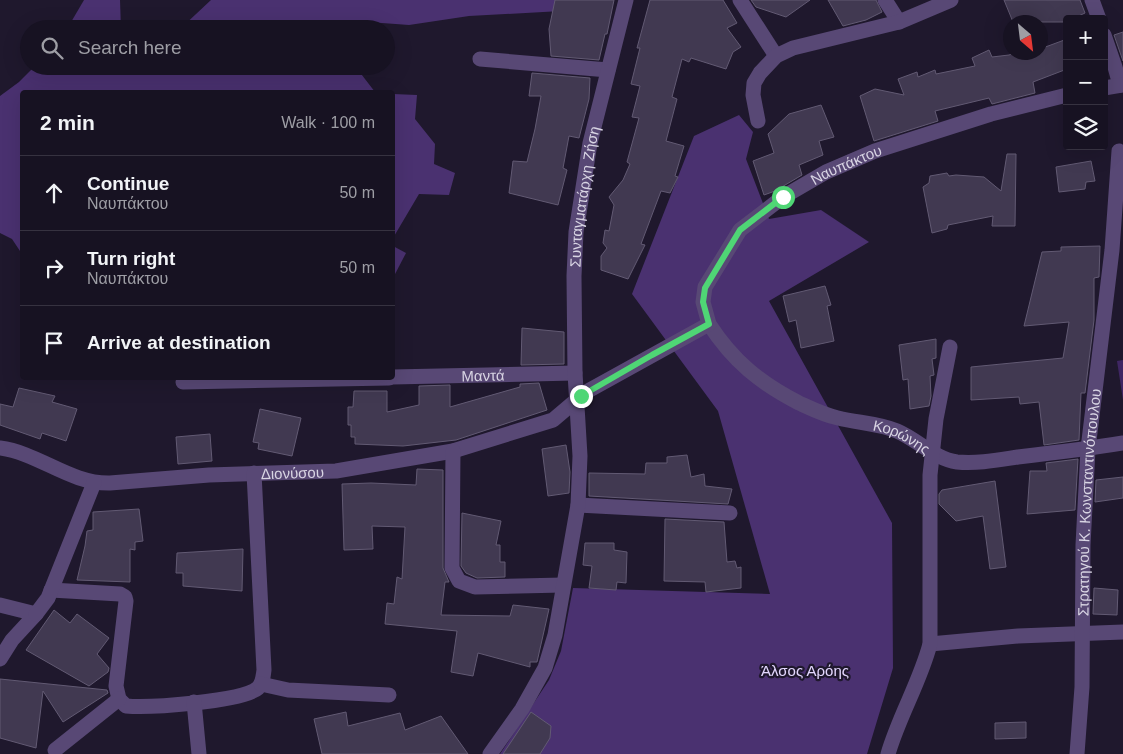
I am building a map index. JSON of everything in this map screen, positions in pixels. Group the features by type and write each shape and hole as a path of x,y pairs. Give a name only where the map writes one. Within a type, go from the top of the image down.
{"street":[{"name":"Συνταγματάρχη Ζήση","path":"490,754 522,709 544,668 555,635 578,505 580,456 575,373 574,276 578,215 590,143 626,0"},
{"path":"740,0 776,56"},
{"path":"885,0 899,22"},
{"path":"758,121 753,95 754,83 760,73 776,56 793,48 899,22 951,0"},
{"path":"1092,0 1098,15"},
{"path":"1108,47 1121,85 1108,87"},
{"path":"480,59 608,70"},
{"name":"Ναυπάκτου","path":"709,324 703,302 705,288 740,230 783,197 826,172 875,152 991,114 1063,96"},
{"name":"Στρατηγού Κ. Κωνσταντινόπουλου","path":"1078,754 1082,687 1083,545 1088,449 1112,250 1119,151"},
{"path":"576,400 597,386 709,324"},
{"name":"Κορώνης","path":"709,324 719,339 744,366 761,381 780,393 825,415 879,425 893,430 944,458 956,462 1088,449 1123,443"},
{"path":"888,754 902,715 924,666 930,644 929,501 932,451 950,347"},
{"name":"Μαντά","path":"395,377 575,373"},
{"name":"Μαντά","path":"183,382 266,380"},
{"name":"Διονύσου","path":"0,448 25,454 94,483 126,483 200,476 336,471 453,451 549,422 576,400"},
{"path":"453,451 452,568 459,581 475,587 563,585"},
{"path":"51,590 120,594 125,597 116,686 119,699 126,706 135,707 194,702 238,696 254,691 261,684 264,670 254,474"},
{"path":"0,659 12,640 46,602 94,483"},
{"path":"578,505 730,513"},
{"path":"0,605 36,614"},
{"path":"930,644 1018,636 1083,632 1123,632"},
{"path":"261,684 288,690 389,695"},
{"path":"55,750 119,699"},
{"path":"194,702 199,754"}],"shaded area":[{"path":"1123,360 1123,400 1117,361"}],"green space":[{"path":"84,0 120,0 121,20 72,20"},
{"path":"211,0 562,0 561,11 469,16 409,25 395,24 395,20 190,20"},
{"path":"26,75 362,75 373,90 20,90 20,251 12,239 0,233 0,96"},
{"path":"395,94 417,95 415,119 435,144 434,164 455,173 449,195 419,194 395,235"},
{"name":"Άλσος Αρόης","path":"739,115 753,132 746,159 769,219 821,210 869,242 769,301 892,523 893,668 867,754 500,754 549,680 561,651 573,588 770,594 718,411 632,294 694,136"},
{"path":"395,247 406,253 395,274"}],"building":[{"path":"555,0 614,0 599,60 551,56 549,29"},
{"path":"650,0 723,0 737,23 727,28 741,47 733,52 726,69 691,58 689,62 682,59 672,97 677,99 666,141 684,146 675,176 678,177 670,193 661,191 641,244 645,245 628,279 601,270 601,256 607,248 603,243 605,230 609,231 614,205 609,197 623,180 630,164 627,162 639,118 632,117 640,86 631,84 640,48 637,48"},
{"path":"751,0 810,0 786,17 756,7"},
{"path":"828,0 876,0 882,12 866,20 843,26"},
{"path":"1004,0 1080,0 1085,13 1081,15 1063,15 1063,22 1048,22 1048,15 1010,15"},
{"path":"1123,32 1123,61 1114,35"},
{"path":"1063,40 1063,71 1033,82 1035,93 992,104 989,98 935,111 938,121 874,141 860,96 875,89 904,95 898,79 917,72 918,77 935,70 936,74 975,66 972,58 989,50 992,57 1003,56 1003,60 1048,60 1048,46"},
{"path":"532,73 590,78 589,99 579,138 569,136 563,168 567,170 558,205 509,193 513,161 527,162 535,129 541,96 529,96"},
{"path":"821,105 834,137 819,141 823,155 799,165 802,175 775,191 764,195 753,161 774,153 768,134 789,114"},
{"path":"1007,154 1016,154 1015,226 992,226 993,216 948,225 947,229 932,233 923,187 929,183 930,176 947,173 949,176 984,177 1001,191"},
{"path":"1091,161 1095,181 1086,182 1085,189 1059,192 1056,167"},
{"path":"1100,246 1099,277 1094,278 1094,320 1085,393 1081,393 1079,440 1044,445 1039,402 1020,404 1019,397 971,400 971,367 1063,358 1069,322 1024,326 1042,252 1061,251 1061,247"},
{"path":"825,286 831,305 827,306 834,341 801,348 796,320 789,322 783,296"},
{"path":"522,328 564,332 564,364 521,365"},
{"path":"936,339 936,358 932,359 934,375 930,376 931,396 929,406 910,409 908,379 903,380 899,345"},
{"path":"539,383 547,410 456,440 403,446 355,444 355,437 351,437 351,425 348,425 348,407 353,407 354,391 387,391 387,412 419,405 419,386 450,385 450,407 520,387 520,384"},
{"path":"19,388 55,396 52,402 77,409 66,441 42,433 40,439 0,425 0,404 13,407"},
{"path":"260,409 301,418 292,456 258,449 259,443 253,442"},
{"path":"210,434 212,461 178,464 176,437"},
{"path":"566,445 570,472 569,493 548,496 542,449"},
{"path":"687,455 691,477 704,474 705,486 732,489 728,504 589,496 589,473 645,474 646,463 667,463 667,457"},
{"path":"1078,459 1075,510 1027,514 1030,471 1047,471 1046,463"},
{"path":"417,469 443,470 443,568 449,582 445,582 441,615 510,616 513,605 549,609 537,662 530,662 530,667 478,653 473,676 451,672 457,631 385,624 387,603 394,604 397,577 402,579 405,527 372,526 373,549 344,550 342,484 416,485"},
{"path":"1123,477 1123,498 1095,502 1096,480"},
{"path":"995,481 1006,567 990,569 983,516 956,521 939,504 939,494 942,490"},
{"path":"139,509 143,541 135,542 135,550 130,549 130,582 77,580 87,531 93,530 93,512"},
{"path":"462,513 501,521 496,545 500,545 500,562 505,562 505,577 477,578 466,573 461,566"},
{"path":"665,519 724,522 727,562 735,561 737,568 741,567 741,588 706,592 705,582 664,581"},
{"path":"585,543 614,543 614,550 627,552 626,583 617,582 616,590 589,588 592,566 583,565"},
{"path":"243,549 242,591 183,586 183,573 176,573 177,553"},
{"path":"1094,588 1118,590 1117,615 1093,614"},
{"path":"54,610 70,623 77,614 109,638 97,654 109,668 108,672 89,686 26,650"},
{"path":"0,679 107,690 108,693 63,722 43,691 36,748 0,738"},
{"path":"346,712 348,726 400,713 405,730 441,716 468,754 322,754 314,719"},
{"path":"531,712 551,726 550,738 540,754 503,754"},
{"path":"1026,722 1026,738 995,739 995,723"}],"route":[{"path":"581,396 709,324 703,302 705,288 740,230 783,197"}]}
